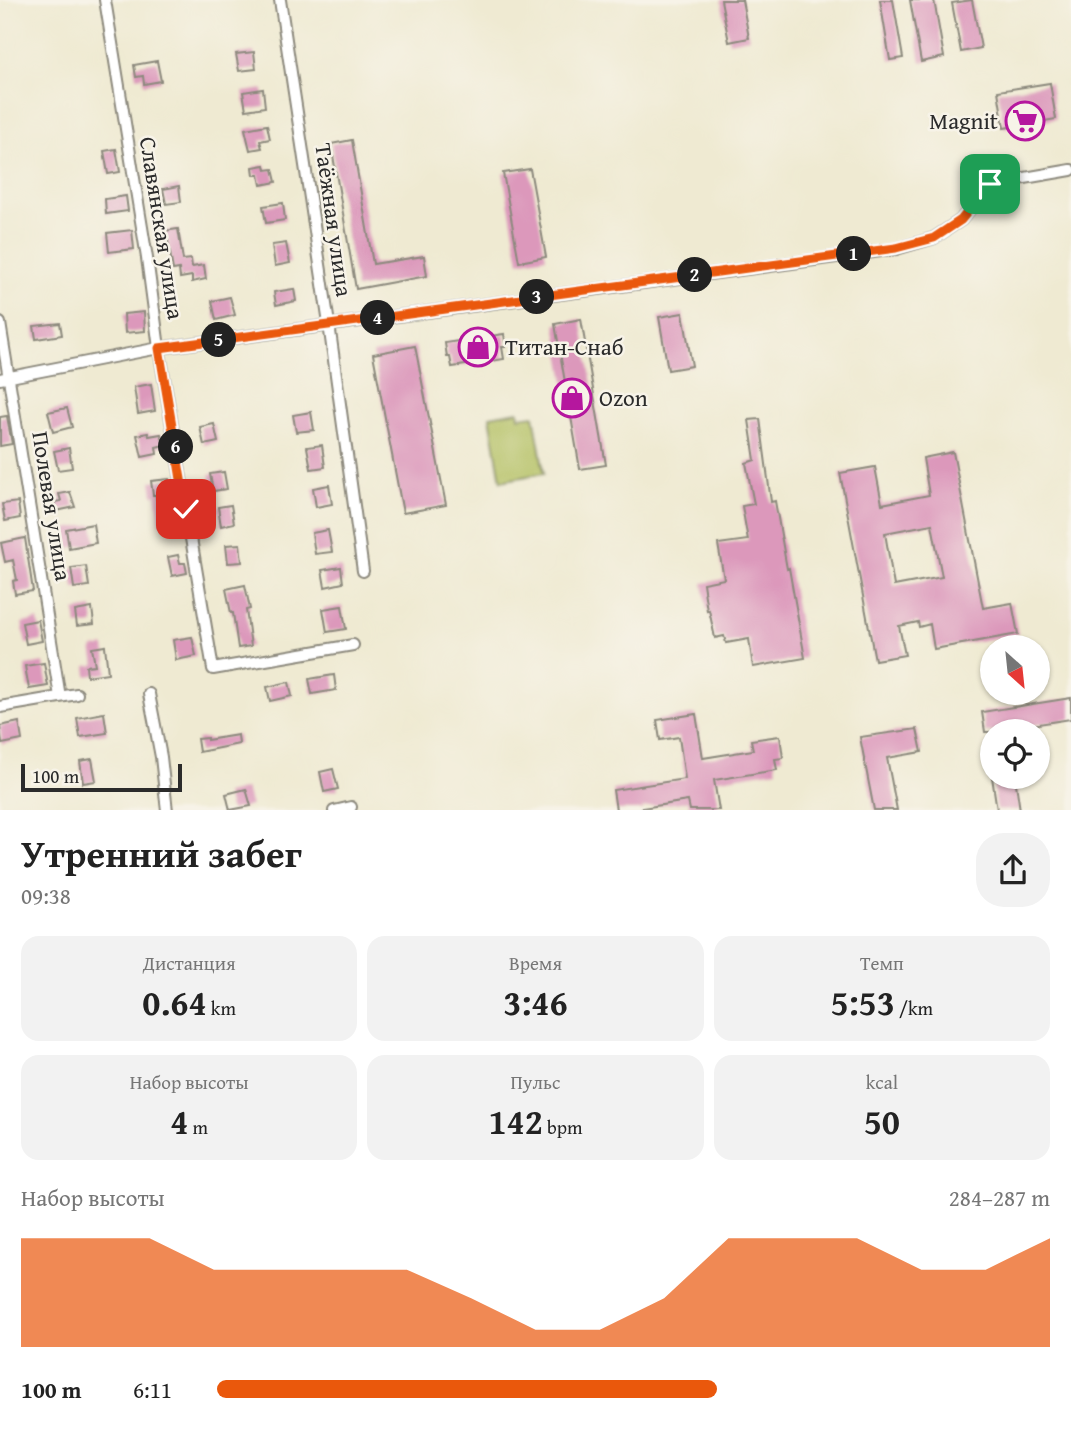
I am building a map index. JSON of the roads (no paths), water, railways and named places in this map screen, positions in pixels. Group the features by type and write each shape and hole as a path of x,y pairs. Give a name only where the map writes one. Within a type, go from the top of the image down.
{"street":[{"name":"Славянская улица","path":"105,0 159,348 213,669 353,645"},
{"name":"Таёжная улица","path":"280,0 363,570"},
{"path":"5,377 159,348 896,248 934,238 961,220 990,184 1071,170"},
{"name":"Полевая улица","path":"0,323 5,377 60,697"},
{"path":"0,707 77,694"},
{"path":"149,694 161,757 167,810"},
{"path":"334,810 351,807"}],"place":[{"name":"Magnit","path":"1025,121"},
{"name":"Титан-Снаб","path":"478,347"},
{"name":"Ozon","path":"572,398"}]}
